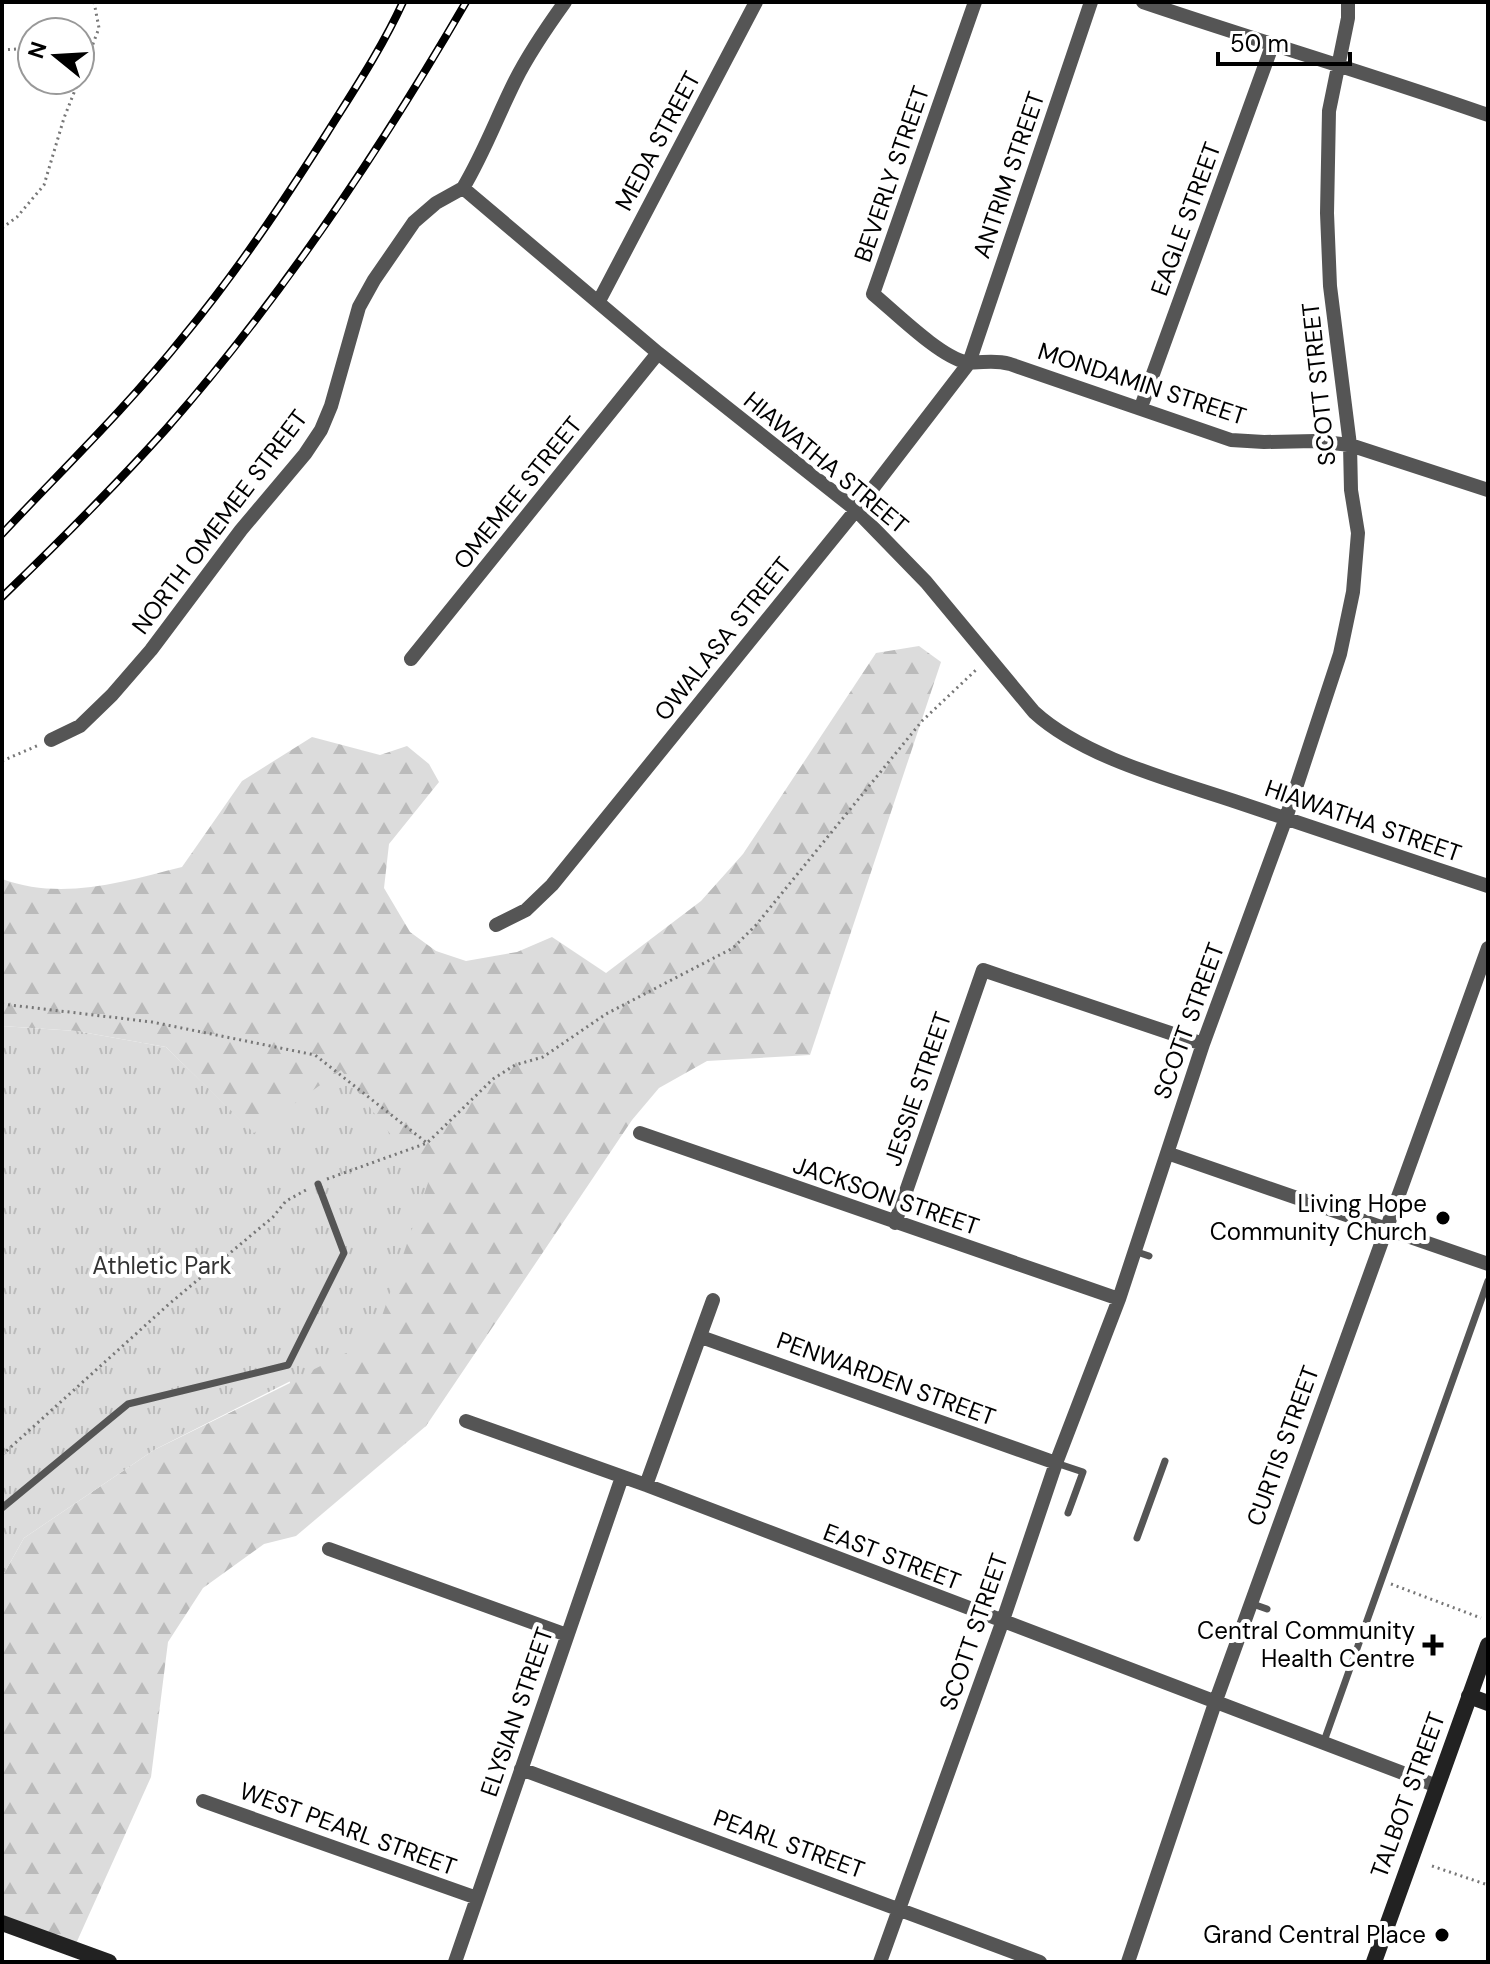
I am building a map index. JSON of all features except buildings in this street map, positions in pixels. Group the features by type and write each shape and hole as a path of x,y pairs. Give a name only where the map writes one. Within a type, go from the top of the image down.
{"main road":[{"name":"TALBOT STREET","path":"1374,1962 1488,1645"},
{"path":"1469,1696 1488,1703"},
{"path":"2,1923 109,1962"}],"street":[{"path":"463,188 484,152 515,81 565,2"},
{"name":"MEDA STREET","path":"599,301 756,2"},
{"name":"BEVERLY STREET","path":"969,363 943,352 873,294 975,2"},
{"name":"ANTRIM STREET","path":"969,363 1091,2"},
{"path":"1143,2 1488,115"},
{"name":"SCOTT STREET","path":"880,1962 1056,1463 1119,1299 1203,1044 1286,818 1340,654 1353,592 1358,533 1330,286 1329,111 1348,18 1348,2"},
{"name":"EAGLE STREET","path":"1141,407 1272,46"},
{"name":"HIAWATHA STREET","path":"463,188 658,353 856,510 926,582 1006,680 1044,721 1089,748 1488,886"},
{"name":"NORTH OMEMEE STREET","path":"51,740 80,726 112,695 151,650 241,530 305,454 321,430 331,406 359,307 374,280 414,222 436,203 463,188"},
{"name":"OMEMEE STREET","path":"411,659 658,353"},
{"name":"MONDAMIN STREET","path":"969,363 998,361 1231,440 1315,441 1350,445 1488,490"},
{"name":"OWALASA STREET","path":"496,925 526,910 552,885 856,510 969,363"},
{"name":"CURTIS STREET","path":"1128,1962 1250,1603 1325,1416 1384,1230 1488,948"},
{"name":"JESSIE STREET","path":"895,1223 983,970 1203,1044"},
{"name":"JACKSON STREET","path":"640,1133 1119,1299"},
{"path":"1167,1153 1488,1264"},
{"path":"646,1485 713,1300"},
{"name":"PENWARDEN STREET","path":"701,1337 1056,1463"},
{"name":"EAST STREET","path":"466,1421 646,1485 1437,1786"},
{"name":"ELYSIAN STREET","path":"455,1962 622,1477"},
{"path":"329,1549 567,1635"},
{"name":"PEARL STREET","path":"521,1769 1040,1962"},
{"name":"WEST PEARL STREET","path":"203,1801 477,1898"}],"lane":[{"path":"2,1508 128,1404 288,1365 344,1253 318,1184"},
{"path":"1134,1251 1149,1256"},
{"path":"1323,1744 1488,1281"},
{"path":"1137,1538 1165,1461"},
{"path":"1056,1463 1083,1472 1068,1513"},
{"path":"1250,1603 1267,1609"}],"path":[{"path":"94,2 99,28 96,37"},
{"path":"2,228 17,217 44,185 73,96"},
{"path":"2,1455 169,1304 273,1217 286,1201 339,1173 427,1143 493,1079 515,1065 543,1057 606,1014 733,948 780,896 922,721 978,667"},
{"path":"2,761 51,740"},
{"path":"2,1004 152,1022 315,1055 427,1143"},
{"path":"1381,1581 1481,1618"},
{"path":"1432,1866 1488,1885"}],"green space":[{"path":"919,646 941,662 810,1055 707,1061 659,1088 632,1120 426,1426 296,1536 264,1544 203,1588 168,1642 151,1777 74,1948 2,1924 2,1577 24,1538 154,1450 290,1383 254,1134 166,1047 76,1031 2,1026 2,879 47,889 70,889 114,883 182,867 242,781 312,737 380,755 407,746 429,764 439,782 389,844 384,888 410,932 436,951 466,961 517,952 552,937 606,973 701,901 743,854 876,653"},
{"name":"Athletic Park","path":"2,1026 76,1031 166,1047 254,1133 341,1070 428,1183 374,1339 154,1450 24,1538 2,1577"}],"railway":[{"path":"2,534 140,388 222,288 327,133 377,52 403,2"},
{"path":"2,597 147,450 250,327 363,168 466,2"}],"place":[{"name":"Living Hope Community Church","path":"1443,1218"},
{"name":"Central Community Health Centre","path":"1433,1645"},
{"name":"Grand Central Place","path":"1442,1935"}]}
